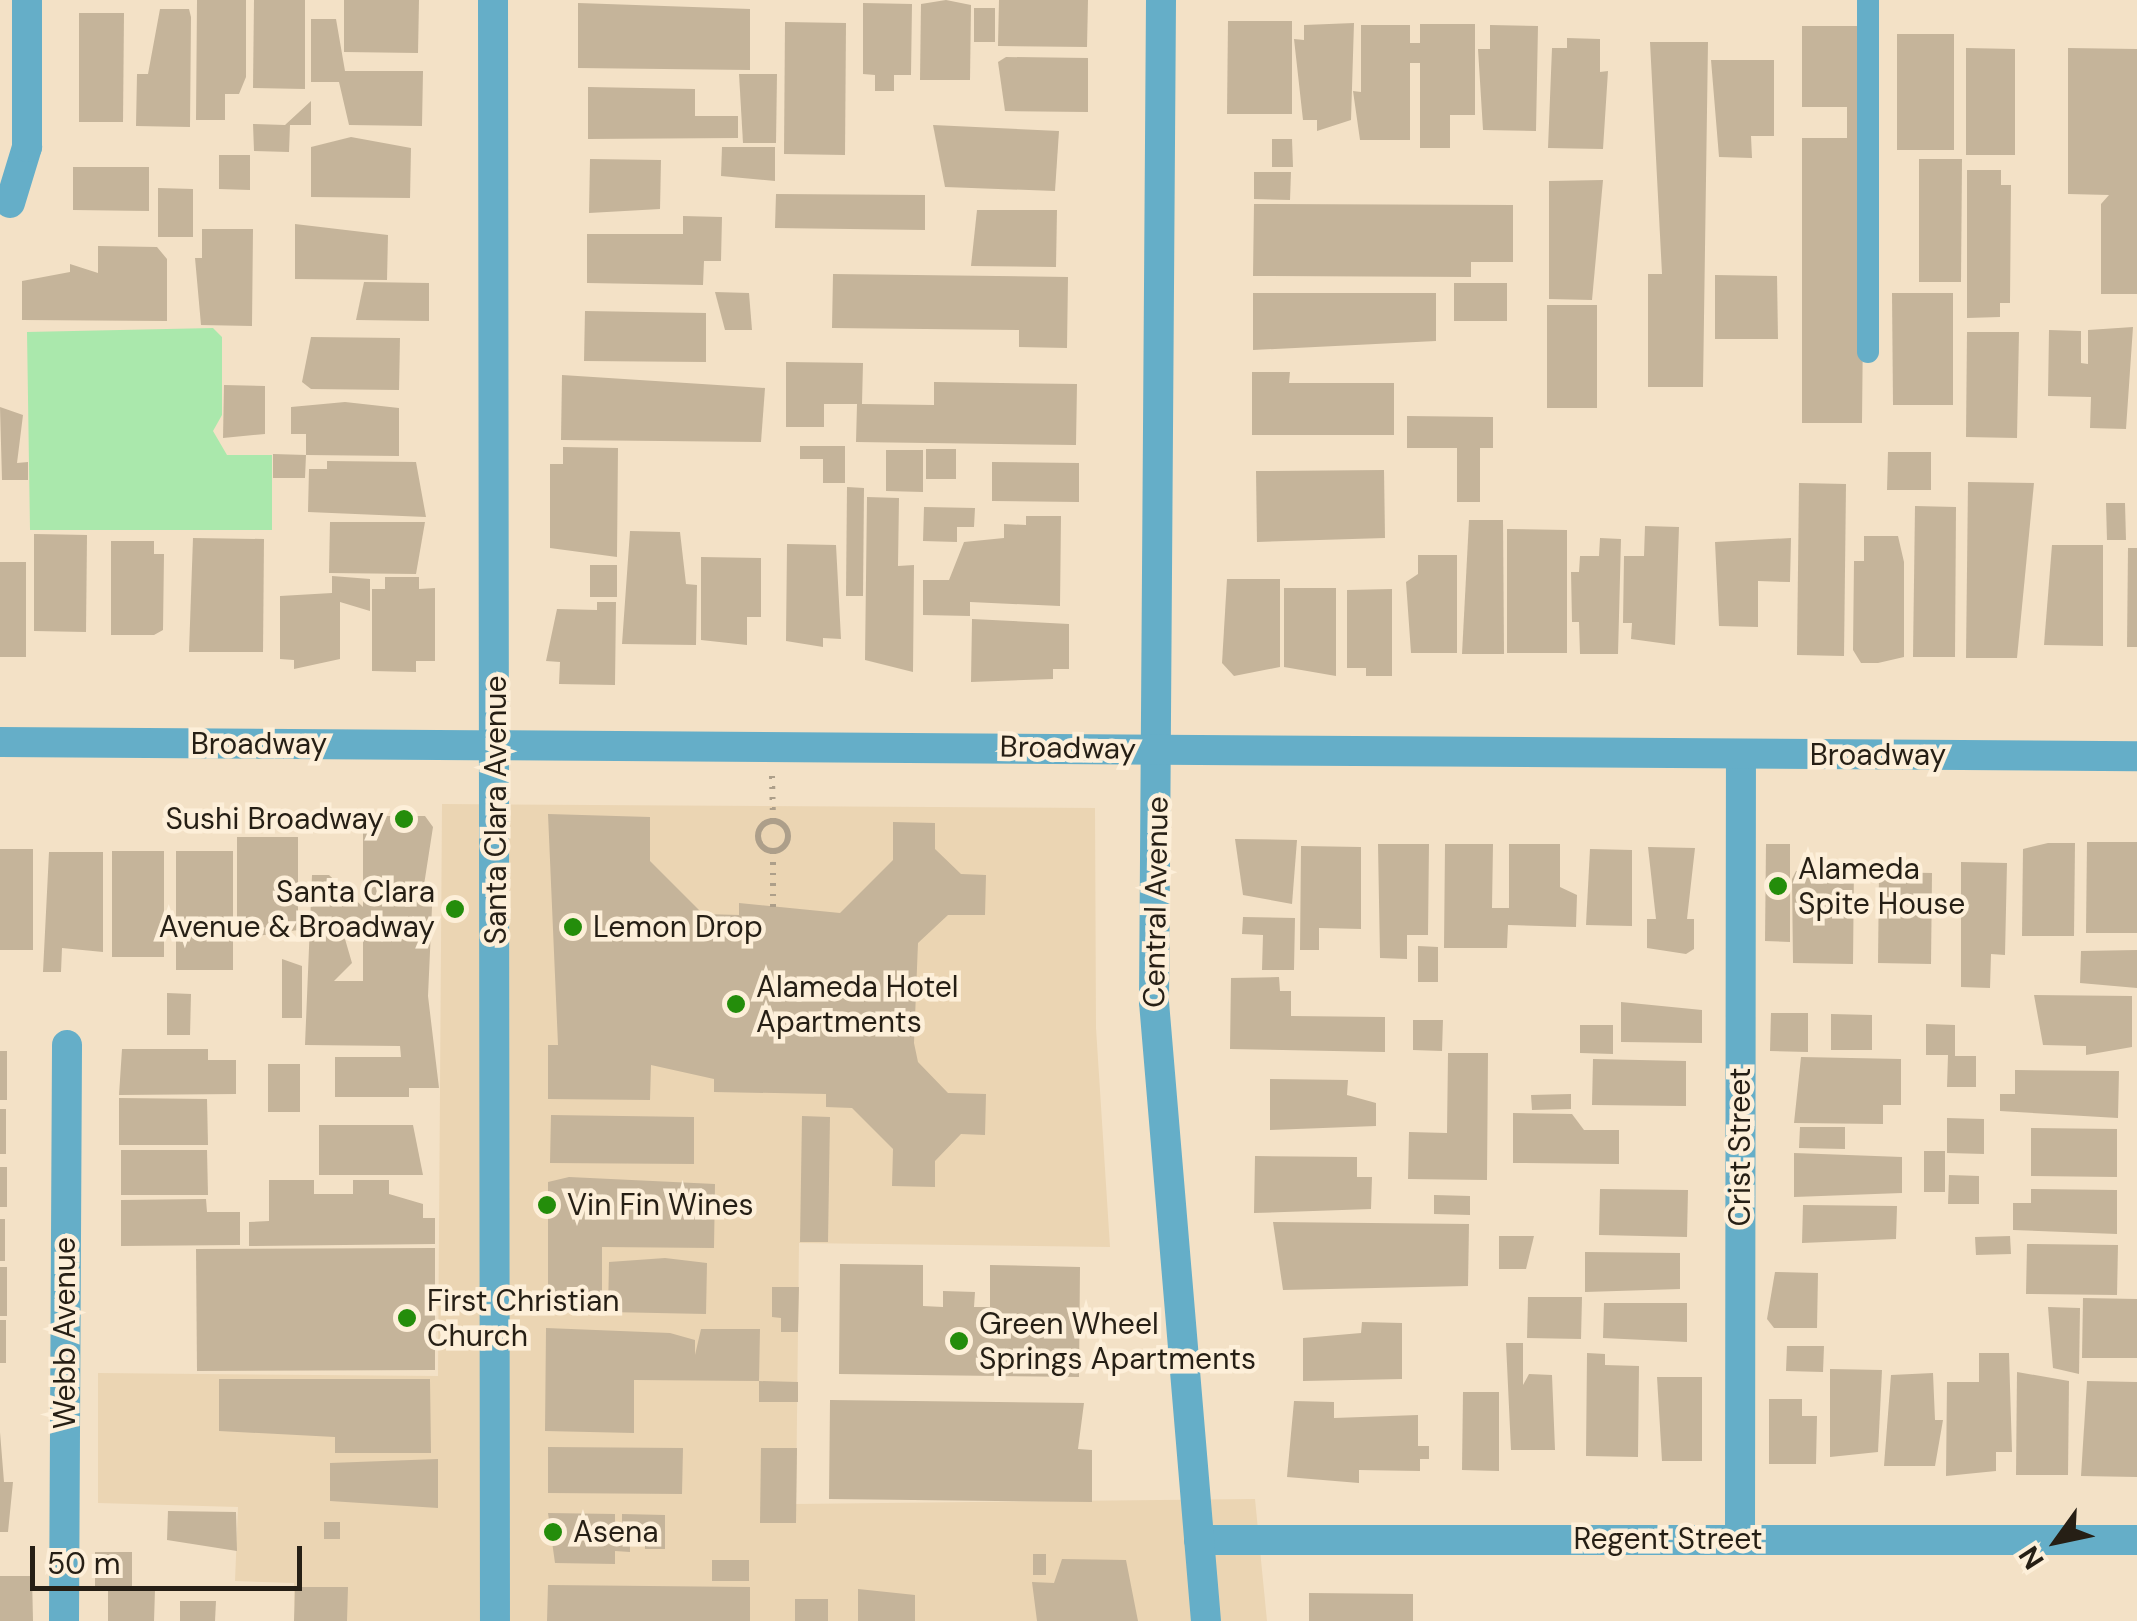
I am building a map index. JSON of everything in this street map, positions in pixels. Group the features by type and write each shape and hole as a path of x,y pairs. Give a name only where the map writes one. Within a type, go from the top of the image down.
{"street":[{"path":"10,203 28,147 27,0"},
{"name":"Santa Clara Avenue","path":"493,0 495,1621"},
{"name":"Central Avenue","path":"1161,0 1156,1062 1206,1621"},
{"name":"Broadway","path":"0,742 2137,756"},
{"name":"Crist Street","path":"1740,754 1740,1539"},
{"name":"Webb Avenue","path":"64,1621 67,1045"},
{"name":"Regent Street","path":"1199,1540 2137,1540"}],"lane":[{"path":"1868,0 1868,352"}],"path":[{"path":"773,852 789,836 773,819 757,836 773,852 773,911"}],"shaded area":[{"path":"442,804 1095,808 1096,1028 1110,1247 799,1243 796,1504 1255,1499 1267,1621 295,1621 294,1583 235,1581 238,1507 98,1503 98,1373 438,1376"}],"green space":[{"path":"213,328 222,337 222,415 213,431 227,455 272,455 272,530 30,530 27,332"}],"building":[{"path":"197,0 246,0 246,77 239,94 225,94 225,120 196,120"},
{"path":"254,0 305,0 305,89 253,88"},
{"path":"344,0 419,0 418,53 344,52"},
{"path":"946,0 971,5 970,80 920,80 921,4"},
{"path":"999,0 1088,0 1087,47 998,46"},
{"path":"578,3 750,9 750,70 578,68"},
{"path":"863,3 912,4 911,75 894,75 894,91 875,91 875,75 863,74"},
{"path":"974,8 995,8 995,42 974,42"},
{"path":"160,9 189,9 190,127 136,126 137,74 148,74"},
{"path":"79,13 124,13 123,122 79,122"},
{"path":"311,19 336,19 345,71 423,71 422,126 349,125 339,82 311,82"},
{"path":"1228,21 1292,21 1292,114 1227,114"},
{"path":"785,22 846,23 845,155 784,154"},
{"path":"1354,23 1351,120 1317,131 1317,120 1303,120 1294,39 1304,40 1304,25"},
{"path":"1420,24 1475,24 1475,115 1450,115 1450,148 1420,148 1420,63 1410,63 1410,140 1360,140 1353,91 1361,92 1361,25 1410,25 1410,43 1420,43"},
{"path":"1490,25 1538,26 1536,131 1483,130 1478,49 1490,49"},
{"path":"1802,26 1866,26 1862,423 1802,423 1802,138 1847,138 1847,107 1802,107"},
{"path":"1897,34 1954,34 1954,150 1897,150"},
{"path":"1567,38 1600,39 1600,72 1608,71 1603,149 1548,148 1552,48 1567,48"},
{"path":"1650,42 1708,42 1703,387 1648,387 1648,274 1662,274"},
{"path":"1966,48 2015,49 2015,155 1966,155"},
{"path":"2068,48 2137,49 2137,294 2101,294 2101,204 2109,195 2068,194"},
{"path":"1006,57 1088,58 1088,112 1005,111 998,62"},
{"path":"1711,60 1774,60 1774,136 1751,136 1752,158 1719,157"},
{"path":"739,74 777,74 776,143 743,143"},
{"path":"588,87 695,89 695,116 738,116 738,138 588,139"},
{"path":"311,101 311,125 290,125 289,152 254,151 253,124 285,125"},
{"path":"933,125 1059,131 1055,191 945,187"},
{"path":"351,137 411,148 410,198 311,197 311,147"},
{"path":"1272,139 1292,139 1293,167 1272,167"},
{"path":"722,147 775,147 775,181 721,176"},
{"path":"219,155 250,155 250,190 219,189"},
{"path":"590,159 661,160 660,209 589,213"},
{"path":"1919,159 1962,159 1961,282 1919,282"},
{"path":"73,167 149,167 149,211 73,210"},
{"path":"1967,170 2001,170 2001,185 2011,185 2010,303 2000,303 2000,317 1967,318"},
{"path":"1254,172 1291,172 1290,200 1254,199"},
{"path":"1603,180 1592,300 1549,299 1549,181"},
{"path":"158,188 193,189 193,237 158,237"},
{"path":"776,194 925,195 925,230 775,228"},
{"path":"1254,204 1513,205 1513,262 1471,262 1471,277 1253,276"},
{"path":"977,210 1057,210 1056,267 971,266"},
{"path":"683,216 722,217 721,261 704,261 703,285 587,283 587,234 683,234"},
{"path":"295,224 388,235 387,280 295,279"},
{"path":"202,229 253,229 252,326 201,325 195,258 202,258"},
{"path":"98,246 157,247 167,259 167,321 22,320 22,281 70,272 70,264 98,273"},
{"path":"833,274 1068,277 1067,348 1019,347 1019,330 832,328"},
{"path":"1715,275 1777,276 1778,339 1715,339"},
{"path":"364,282 429,283 429,321 356,320"},
{"path":"1454,283 1507,283 1507,321 1454,321"},
{"path":"715,292 749,293 752,330 725,330"},
{"path":"1253,293 1436,293 1436,341 1253,350"},
{"path":"1892,293 1953,293 1953,405 1893,405"},
{"path":"1547,305 1597,305 1597,408 1547,408"},
{"path":"585,311 706,313 706,362 584,361"},
{"path":"2133,327 2126,429 2090,428 2091,397 2048,396 2049,330 2081,331 2081,363 2088,364 2088,330"},
{"path":"1967,332 2019,332 2017,438 1966,437"},
{"path":"311,337 400,338 399,390 311,389 302,382"},
{"path":"786,362 863,363 862,404 934,405 934,382 1077,384 1076,445 856,442 857,404 824,404 824,427 786,427"},
{"path":"1252,372 1290,372 1289,383 1394,383 1394,435 1252,435"},
{"path":"562,375 765,388 761,442 561,440"},
{"path":"224,385 265,386 265,434 223,438"},
{"path":"345,402 399,408 399,456 306,455 306,434 291,434 291,407"},
{"path":"0,407 23,415 17,463 28,462 28,480 2,480"},
{"path":"1407,416 1493,417 1493,448 1480,448 1480,502 1457,502 1457,448 1407,448"},
{"path":"800,446 845,446 845,483 823,483 823,459 800,459"},
{"path":"563,447 618,448 617,557 550,548 550,464 563,464"},
{"path":"926,449 956,449 956,479 926,479"},
{"path":"886,450 923,450 923,492 886,491"},
{"path":"1888,452 1931,452 1931,490 1887,490"},
{"path":"273,454 306,455 305,478 273,478"},
{"path":"327,461 416,462 426,517 308,512 309,469 327,469"},
{"path":"992,462 1079,463 1079,502 992,501"},
{"path":"1384,470 1385,538 1257,542 1256,471"},
{"path":"1968,482 2034,483 2017,658 1966,658"},
{"path":"1799,483 1846,484 1844,656 1797,655"},
{"path":"847,487 864,488 863,596 846,596"},
{"path":"867,497 899,498 898,566 914,565 913,672 865,660"},
{"path":"2106,503 2125,503 2126,540 2107,540"},
{"path":"1915,506 1956,507 1955,657 1913,657"},
{"path":"924,507 975,508 974,527 957,527 957,542 923,541"},
{"path":"1026,516 1061,516 1060,606 970,602 970,616 923,615 923,580 949,580 964,542 1004,538 1004,524 1026,525"},
{"path":"1469,520 1503,520 1504,654 1462,654"},
{"path":"330,522 425,522 416,574 329,573"},
{"path":"1645,526 1679,527 1675,645 1631,639 1632,623 1623,623 1624,556 1644,556"},
{"path":"1507,529 1567,530 1567,653 1507,653"},
{"path":"630,531 680,532 686,584 697,585 696,645 622,644"},
{"path":"34,534 87,535 86,632 34,631"},
{"path":"1864,536 1898,536 1904,562 1904,657 1878,663 1861,663 1853,650 1854,561 1864,561"},
{"path":"193,538 264,539 263,652 189,652"},
{"path":"1600,538 1621,539 1618,654 1580,654 1579,622 1572,622 1571,572 1579,572 1580,556 1599,556"},
{"path":"1791,538 1790,582 1758,581 1758,627 1719,626 1715,542"},
{"path":"111,541 154,541 154,554 164,554 163,630 154,635 111,635"},
{"path":"787,544 836,545 841,639 823,638 823,647 786,641"},
{"path":"2052,545 2103,545 2103,646 2044,645"},
{"path":"2128,548 2137,548 2137,647 2127,647"},
{"path":"1418,555 1457,555 1457,653 1411,653 1406,582 1418,574"},
{"path":"701,557 761,558 761,617 747,617 747,645 701,640"},
{"path":"0,562 26,562 26,657 0,657"},
{"path":"590,565 617,565 617,597 590,597"},
{"path":"332,576 370,579 370,611 340,602 340,659 294,669 294,660 280,659 280,596 332,593"},
{"path":"385,577 419,577 419,589 435,588 435,661 416,661 416,672 372,671 372,589 385,589"},
{"path":"1227,579 1280,579 1280,667 1234,676 1222,663"},
{"path":"1284,588 1336,588 1336,676 1284,667"},
{"path":"1392,589 1392,676 1366,676 1366,668 1347,668 1347,590"},
{"path":"597,602 616,602 615,685 559,684 560,662 546,661 557,609 597,610"},
{"path":"972,619 1069,624 1069,669 1053,669 1053,679 971,682"},
{"name":"Alameda Hotel Apartments","path":"548,814 650,817 650,861 703,914 739,915 739,903 840,913 893,860 893,822 935,823 935,849 961,874 986,875 985,915 948,915 918,943 914,1043 918,1062 948,1093 986,1094 985,1135 961,1134 935,1161 935,1187 892,1186 893,1149 852,1108 826,1107 826,1094 714,1092 714,1079 651,1065 650,1100 548,1099 548,1045 558,1045"},
{"path":"363,816 425,816 433,827 424,885 433,885 428,996 439,1088 409,1088 409,1097 335,1097 335,1057 401,1057 400,1046 305,1045 312,875 329,875 363,907","holes":["363,920 363,981 334,981 352,963 345,939"]},
{"path":"237,837 298,837 298,930 237,939"},
{"path":"1235,839 1297,840 1292,904 1243,895"},
{"path":"2087,842 2137,842 2137,933 2086,933"},
{"path":"2048,843 2075,843 2074,936 2022,936 2023,849"},
{"path":"1378,844 1429,844 1428,935 1407,935 1407,959 1380,958"},
{"path":"1445,844 1493,844 1492,908 1509,908 1509,844 1560,844 1560,887 1577,895 1576,927 1508,925 1507,948 1444,948"},
{"name":"Alameda Spite House","path":"1766,844 1790,844 1790,942 1765,941"},
{"path":"1301,846 1361,847 1361,929 1319,928 1319,950 1300,950"},
{"path":"1648,847 1695,848 1687,919 1694,919 1694,949 1686,954 1647,948 1647,919 1656,919"},
{"path":"0,849 33,849 33,950 0,950"},
{"path":"1590,849 1632,850 1632,926 1586,925"},
{"path":"112,851 164,851 164,957 112,957"},
{"path":"176,851 233,851 233,970 176,970"},
{"path":"49,852 103,852 103,952 62,948 61,972 43,972"},
{"path":"1822,862 1854,863 1853,964 1793,963 1792,879 1796,871 1822,871"},
{"path":"1961,862 2007,863 2005,955 1991,954 1990,988 1961,987"},
{"path":"1879,872 1932,873 1931,964 1878,963"},
{"path":"1243,917 1295,918 1294,970 1262,970 1263,935 1242,934"},
{"path":"1418,946 1438,947 1438,982 1418,982"},
{"path":"2137,950 2137,988 2080,983 2081,951"},
{"path":"282,959 302,966 302,1018 282,1018"},
{"path":"1279,977 1280,991 1291,991 1291,1016 1385,1017 1385,1052 1230,1049 1231,978"},
{"path":"167,993 191,994 190,1035 167,1035"},
{"path":"2034,995 2132,996 2132,1047 2086,1055 2086,1046 2043,1045"},
{"path":"1621,1002 1702,1010 1702,1043 1621,1042"},
{"path":"1771,1013 1808,1013 1808,1052 1770,1051"},
{"path":"1831,1014 1872,1015 1872,1050 1831,1050"},
{"path":"1413,1020 1443,1020 1442,1051 1413,1050"},
{"path":"1926,1024 1955,1025 1955,1056 1976,1056 1976,1087 1947,1087 1948,1055 1926,1055"},
{"path":"1580,1025 1613,1025 1613,1054 1580,1053"},
{"path":"122,1049 208,1049 208,1060 236,1060 236,1094 119,1095"},
{"path":"0,1051 7,1051 7,1100 0,1100"},
{"path":"1448,1053 1488,1053 1487,1180 1408,1179 1409,1132 1447,1133"},
{"path":"1801,1057 1901,1059 1901,1105 1883,1105 1883,1124 1794,1123"},
{"path":"1593,1059 1686,1061 1686,1106 1592,1105"},
{"path":"268,1064 300,1064 300,1112 268,1112"},
{"path":"2015,1070 2119,1071 2118,1118 2000,1111 2000,1094 2015,1094"},
{"path":"1270,1079 1348,1080 1347,1095 1376,1103 1376,1126 1270,1130"},
{"path":"1571,1094 1571,1109 1532,1110 1531,1095"},
{"path":"119,1098 207,1099 208,1145 119,1145"},
{"path":"0,1109 6,1109 6,1154 0,1154"},
{"path":"1513,1113 1572,1114 1584,1130 1619,1130 1619,1164 1513,1163"},
{"path":"551,1115 694,1117 694,1164 550,1163"},
{"path":"802,1116 830,1117 828,1242 800,1242"},
{"path":"1947,1118 1984,1119 1984,1154 1947,1153"},
{"path":"319,1125 413,1125 423,1175 319,1175"},
{"path":"1800,1127 1845,1127 1845,1149 1799,1148"},
{"path":"2031,1128 2117,1129 2117,1177 2031,1176"},
{"path":"121,1150 207,1150 208,1195 121,1195"},
{"path":"1924,1151 1945,1151 1945,1192 1924,1192"},
{"path":"1794,1153 1902,1157 1902,1193 1794,1197"},
{"path":"1255,1156 1357,1157 1357,1177 1372,1177 1371,1209 1254,1213"},
{"path":"0,1167 7,1167 7,1207 0,1207"},
{"path":"1949,1175 1979,1176 1979,1204 1948,1204"},
{"path":"569,1177 715,1184 714,1248 602,1247 602,1313 548,1312 548,1182"},
{"path":"269,1180 314,1180 314,1194 353,1194 353,1180 389,1180 389,1194 423,1204 423,1218 435,1218 435,1244 249,1246 249,1222 269,1221"},
{"path":"1600,1189 1688,1190 1687,1237 1599,1235"},
{"path":"2031,1189 2117,1190 2117,1234 2013,1230 2013,1203 2031,1203"},
{"path":"1434,1195 1470,1196 1470,1215 1434,1214"},
{"path":"206,1199 207,1212 240,1212 240,1245 121,1246 121,1200"},
{"path":"1803,1205 1897,1206 1896,1239 1802,1243"},
{"path":"0,1219 5,1219 5,1261 0,1261"},
{"path":"1273,1222 1469,1224 1468,1286 1283,1290"},
{"path":"1499,1236 1534,1236 1526,1269 1499,1269"},
{"path":"2010,1236 2011,1254 1976,1255 1975,1237"},
{"path":"2027,1244 2118,1245 2117,1295 2026,1294"},
{"path":"435,1248 435,1370 197,1371 196,1249"},
{"path":"1585,1252 1680,1253 1680,1289 1585,1292"},
{"path":"665,1258 707,1263 706,1314 608,1312 609,1262"},
{"name":"Green Wheel Springs Apartments","path":"840,1264 923,1265 923,1306 943,1307 943,1291 975,1292 974,1307 990,1307 990,1265 1080,1267 1079,1377 839,1374"},
{"path":"0,1267 7,1267 7,1316 0,1316"},
{"path":"1775,1272 1818,1273 1817,1328 1774,1328 1767,1319"},
{"path":"772,1287 799,1287 798,1332 781,1332 781,1318 772,1317"},
{"path":"1528,1297 1582,1297 1581,1339 1527,1338"},
{"path":"2083,1298 2137,1299 2137,1358 2082,1358"},
{"path":"1604,1303 1687,1303 1687,1342 1603,1338"},
{"path":"2048,1307 2080,1308 2079,1374 2053,1368"},
{"path":"0,1320 6,1320 6,1363 0,1363"},
{"path":"1362,1322 1402,1323 1402,1379 1303,1381 1303,1338 1361,1333"},
{"path":"546,1328 670,1333 695,1340 695,1355 701,1329 760,1329 759,1381 634,1380 634,1433 545,1431"},
{"path":"1506,1343 1523,1343 1523,1385 1529,1374 1552,1375 1555,1450 1511,1450"},
{"path":"1787,1346 1824,1346 1823,1372 1786,1371"},
{"path":"1587,1353 1605,1354 1605,1365 1639,1366 1638,1457 1586,1456"},
{"path":"1979,1353 2009,1353 2012,1452 1996,1452 1996,1471 1946,1476 1947,1382 1979,1382"},
{"path":"1830,1369 1882,1370 1878,1452 1830,1457"},
{"path":"2017,1372 2069,1381 2068,1475 2016,1475"},
{"path":"1933,1373 1935,1420 1943,1420 1935,1466 1884,1466 1891,1375"},
{"path":"1657,1377 1702,1377 1702,1461 1662,1461"},
{"path":"219,1379 430,1379 431,1453 335,1453 335,1437 219,1431"},
{"path":"759,1381 798,1382 798,1402 759,1402"},
{"path":"2087,1381 2137,1382 2137,1477 2081,1476"},
{"path":"1463,1392 1499,1392 1499,1471 1462,1470"},
{"path":"1769,1399 1802,1399 1802,1416 1817,1416 1816,1464 1769,1464"},
{"path":"830,1400 1084,1403 1078,1449 1092,1450 1092,1502 829,1499"},
{"path":"1294,1401 1334,1402 1334,1418 1418,1415 1418,1446 1429,1446 1429,1459 1420,1459 1420,1471 1359,1470 1359,1483 1287,1477"},
{"path":"0,1432 4,1482 13,1482 8,1532 0,1532"},
{"path":"548,1447 683,1448 682,1494 548,1493"},
{"path":"761,1448 797,1448 796,1523 760,1523"},
{"path":"438,1459 438,1508 330,1501 330,1463"},
{"path":"168,1511 236,1512 237,1551 167,1540"},
{"path":"548,1513 615,1514 615,1534 630,1534 630,1552 615,1551 615,1564 555,1563"},
{"path":"622,1514 665,1515 665,1549 645,1549 645,1533 622,1527"},
{"path":"324,1522 340,1522 340,1539 324,1539"},
{"path":"95,1552 132,1552 132,1586 95,1587"},
{"path":"1033,1554 1046,1554 1046,1575 1033,1575"},
{"path":"1062,1559 1126,1560 1138,1621 1037,1621 1032,1582 1054,1583"},
{"path":"712,1560 749,1560 749,1581 712,1581"},
{"path":"0,1576 32,1576 33,1621 0,1621"},
{"path":"548,1585 750,1587 750,1621 547,1621"},
{"path":"295,1587 348,1587 347,1621 294,1621"},
{"path":"108,1589 155,1590 154,1621 108,1621"},
{"path":"858,1589 915,1595 915,1621 858,1621"},
{"path":"1309,1593 1413,1594 1413,1621 1309,1621"},
{"path":"795,1599 828,1599 828,1621 795,1621"},
{"path":"180,1601 216,1601 215,1621 180,1621"}],"place":[{"name":"Sushi Broadway","path":"404,819"},
{"name":"Alameda Spite House","path":"1778,886"},
{"name":"Santa Clara Avenue & Broadway","path":"455,909"},
{"name":"Lemon Drop","path":"573,927"},
{"name":"Alameda Hotel Apartments","path":"736,1004"},
{"name":"Vin Fin Wines","path":"547,1205"},
{"name":"First Christian Church","path":"407,1318"},
{"name":"Green Wheel Springs Apartments","path":"959,1341"},
{"name":"Asena","path":"553,1532"}]}
